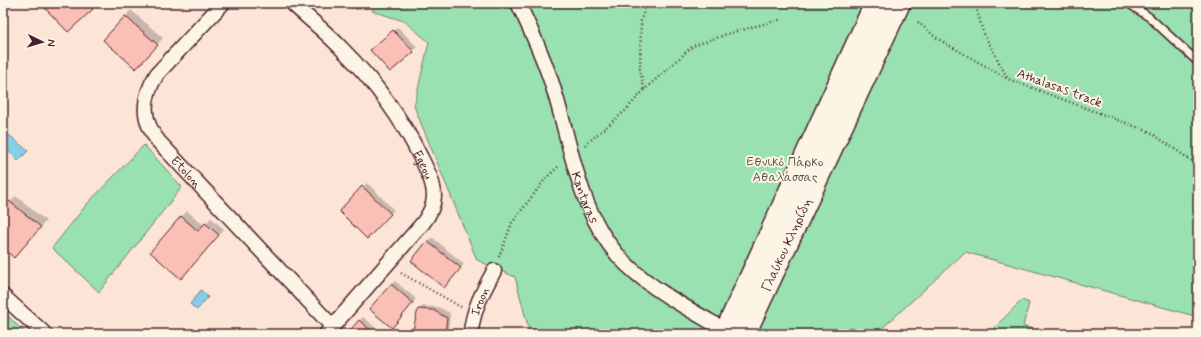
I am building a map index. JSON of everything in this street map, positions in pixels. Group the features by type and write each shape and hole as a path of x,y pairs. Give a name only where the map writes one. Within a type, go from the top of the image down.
{"main road":[{"name":"Γλαύκου Κληρίδη","path":"732,333 876,3"},
{"name":"Γλαύκου Κληρίδη","path":"732,333 899,3"}],"street":[{"name":"Etolon","path":"223,3 157,74 147,94 145,110 146,119 153,135 159,142 329,330"},
{"name":"Egeou","path":"292,3 341,47 386,99 413,142 433,187 433,203 428,217 329,330"},
{"name":"Kantaras","path":"518,3 546,66 584,197 592,216 603,235 625,263 636,273 669,296 732,333"},
{"name":"Iroon","path":"471,334 474,314 478,303 494,271"},
{"path":"3,296 44,334"}],"lane":[{"path":"1128,3 1149,17 1198,62"}],"path":[{"path":"341,3 359,10 362,3"},
{"path":"644,90 640,69 641,18 647,3"},
{"path":"975,3 983,32 1008,79"},
{"path":"494,271 512,223 546,178 625,111 644,90 693,46 727,34 782,19"},
{"name":"Athalasas track","path":"918,22 938,39 1008,79 1150,132 1198,165"},
{"path":"386,265 474,314"}],"green space":[{"name":"Εθνικό Πάρκο Αθαλάσσας","path":"375,3 1198,3 1198,317 965,252 876,334 530,334 515,277 477,260 414,106 429,42 404,21 372,11"},
{"path":"144,145 182,187 99,292 52,248 87,204"},
{"path":"1022,300 1029,303 1023,326 1049,334 988,334"},
{"path":"3,311 26,334 3,334"}],"water":[{"path":"9,135 28,151 18,161 3,146 3,143"},
{"path":"201,290 208,297 197,310 190,304"}],"building":[{"path":"40,3 87,3 93,9 68,32"},
{"path":"125,16 158,45 136,69 103,40"},
{"path":"393,30 414,52 390,72 370,50"},
{"path":"362,186 391,214 367,239 339,211"},
{"path":"9,201 41,227 14,258 3,247 3,209"},
{"path":"181,216 198,231 205,223 219,235 181,279 150,252"},
{"path":"427,241 461,268 444,288 411,261"},
{"path":"391,284 413,303 392,328 369,309"},
{"path":"418,309 433,310 447,318 445,334 412,334"},
{"path":"359,320 375,334 347,334"}]}
